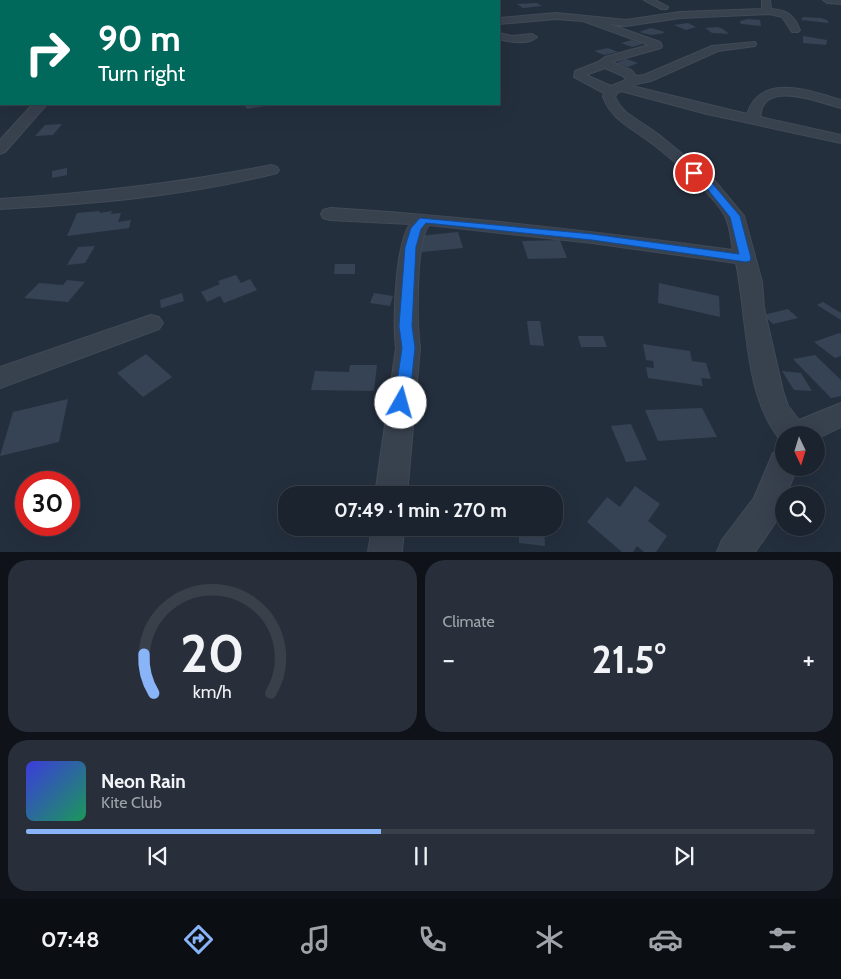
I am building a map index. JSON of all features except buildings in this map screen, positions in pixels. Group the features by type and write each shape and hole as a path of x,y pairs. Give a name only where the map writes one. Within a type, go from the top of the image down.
{"street":[{"path":"648,0 664,7 674,3"},
{"path":"766,0 765,7 768,11"},
{"path":"826,0 841,1"},
{"path":"664,7 662,10 670,16"},
{"path":"500,21 556,16 626,23 670,16 768,11 787,14 792,19 795,30"},
{"path":"579,17 656,44 657,46 609,59 604,64 578,74 580,77 698,108 841,139"},
{"path":"500,36 512,40 532,36"},
{"path":"621,87 647,78 716,48 751,44"},
{"path":"604,64 627,73 631,77 609,97 614,108 636,127 653,137 708,184 735,216 746,258 758,336 770,391 776,411 787,426"},
{"path":"752,119 755,105 761,97 769,93 789,92 841,104"},
{"path":"0,149 39,105"},
{"path":"0,204 143,193 271,170"},
{"path":"330,214 424,220 592,237 746,258"},
{"path":"392,486 408,348 406,326 410,247 416,228 424,220"},
{"path":"0,378 151,323"},
{"path":"815,426 841,415"},
{"path":"734,552 765,510 779,476"},
{"path":"385,552 387,536"}],"route":[{"path":"401,403 408,348 406,326 410,247 416,228 424,220 592,237 746,258 735,216 708,184 694,173"}]}
